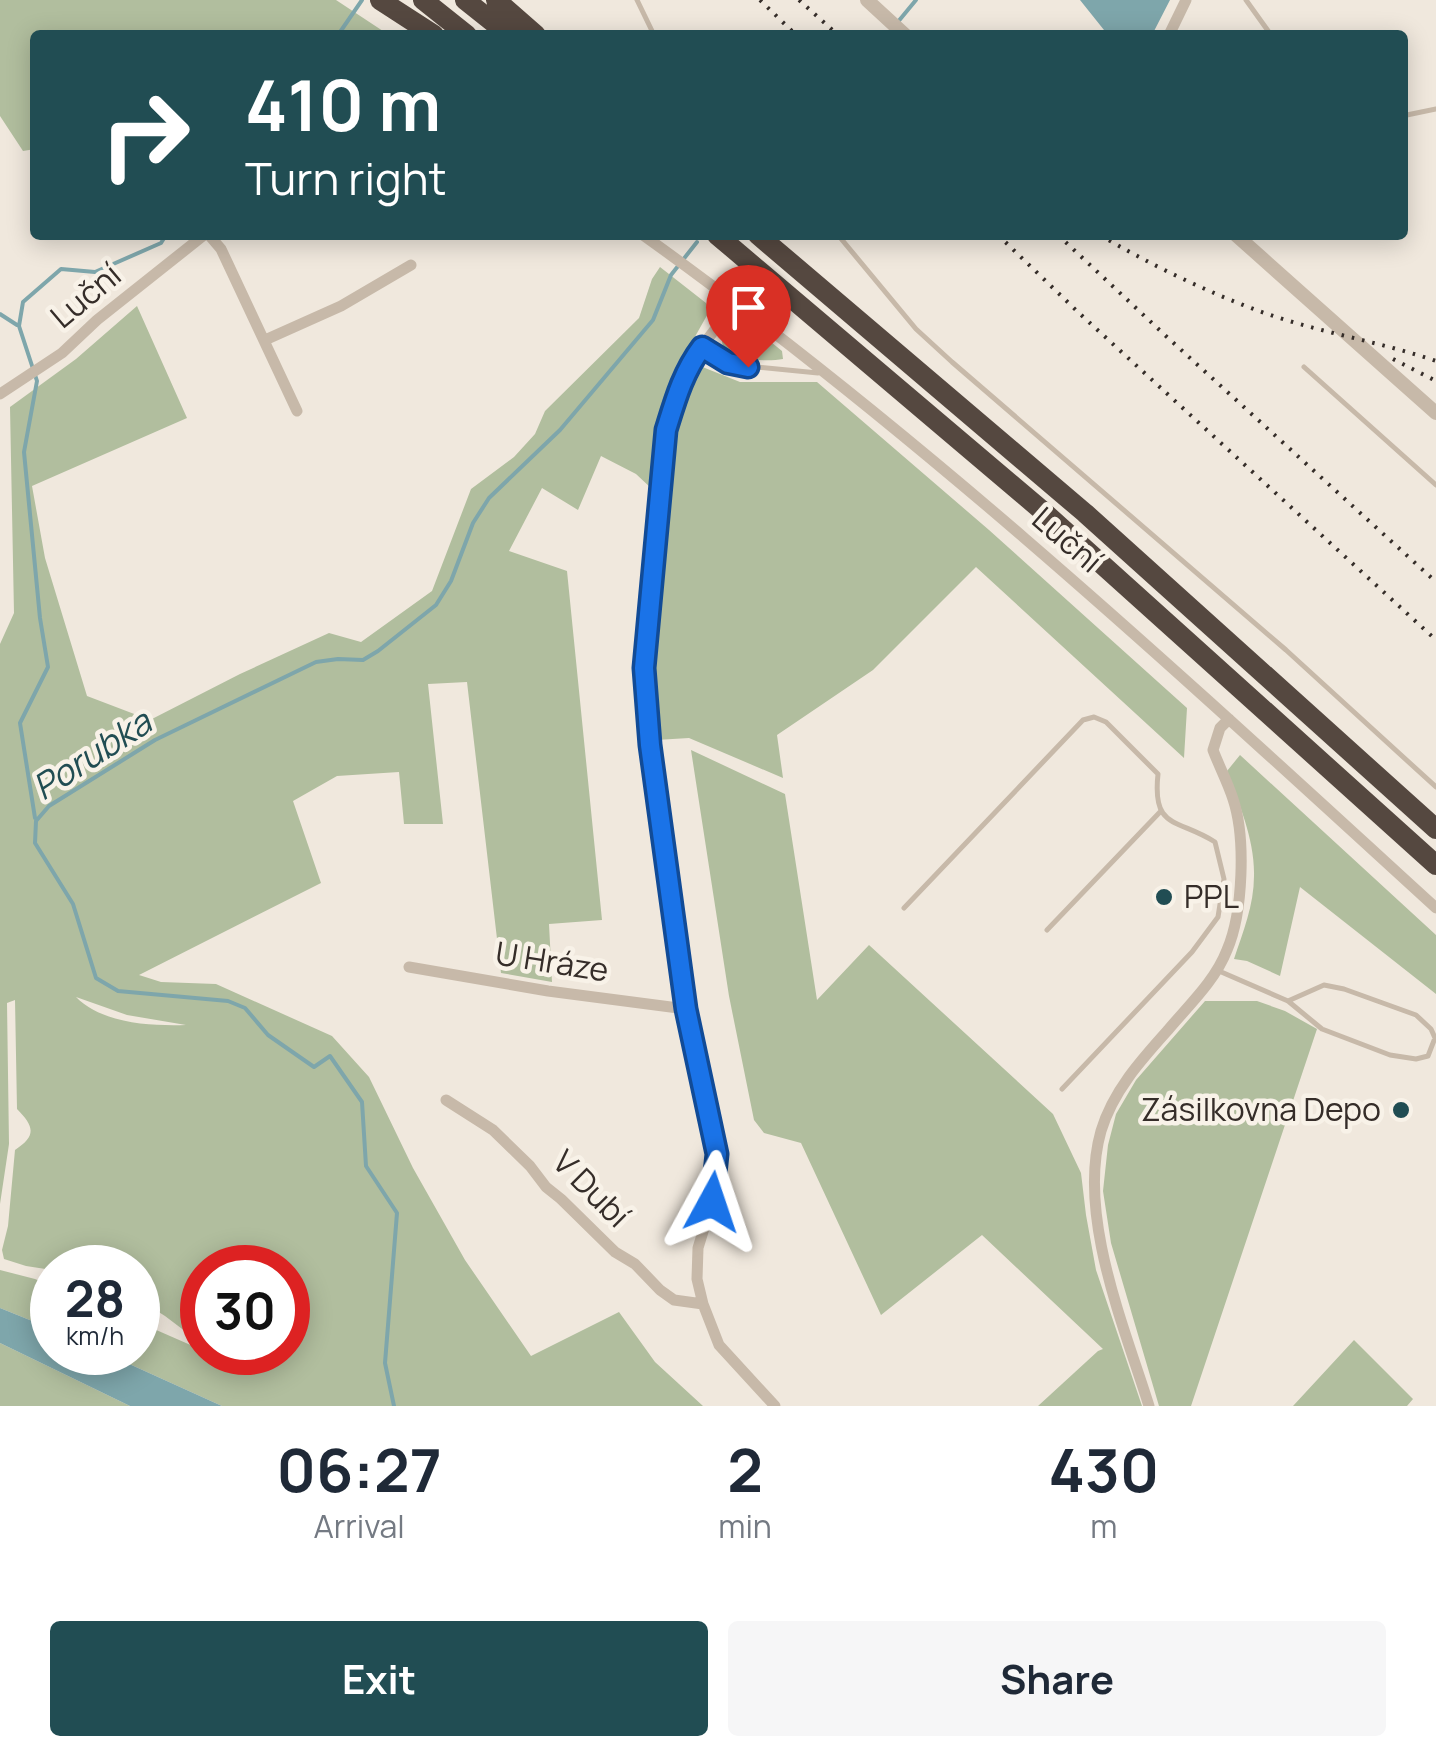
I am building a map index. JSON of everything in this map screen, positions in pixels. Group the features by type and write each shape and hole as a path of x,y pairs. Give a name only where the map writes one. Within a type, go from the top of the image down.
{"highway":[{"path":"380,0 426,30"},
{"path":"423,0 461,30"},
{"path":"464,0 503,30"},
{"path":"496,0 530,30"},
{"path":"723,240 1045,513 1436,865"},
{"path":"764,240 1086,513 1436,829"}],"street":[{"path":"1171,30 1186,0"},
{"path":"872,5 900,30"},
{"name":"Luční","path":"2,390 62,353 97,320 200,240"},
{"path":"211,240 221,249 296,411"},
{"name":"Luční","path":"650,240 828,374 1029,543 1436,908"},
{"path":"1242,240 1432,410"},
{"path":"265,340 341,306 411,266"},
{"path":"735,303 687,370 666,430 644,668 650,745 686,1009 717,1154 712,1202 698,1248 697,1279 720,1345 775,1406"},
{"path":"1149,1406 1103,1259 1094,1191 1100,1134 1132,1071 1210,980 1228,949 1236,915 1242,848 1234,802 1212,750 1220,728 1229,719"},
{"name":"U Hráze","path":"410,967 686,1009"},
{"name":"V Dubí","path":"446,1100 493,1130 546,1187 660,1290 674,1300 703,1304"}],"lane":[{"path":"637,0 652,30"},
{"path":"1246,0 1267,30"},
{"path":"1408,115 1436,108"},
{"path":"842,240 916,329 1286,650 1436,787"},
{"path":"702,347 736,366 828,374"},
{"path":"1304,367 1436,484"},
{"path":"904,908 1083,720 1094,716 1106,722 1158,774 1156,796 1160,812 1174,824 1197,830 1215,842 1224,879 1218,917 1192,952 1062,1090"},
{"path":"1047,930 1160,812"},
{"path":"1216,970 1288,1001 1322,1029 1390,1055 1416,1059 1428,1056 1435,1038 1416,1015 1344,989 1324,985 1288,1001"}],"green space":[{"path":"0,0 336,0 381,30 30,30 30,150 23,151 0,116"},
{"path":"660,267 710,310 683,358 660,420 652,489 636,474 601,456 578,510 542,488 509,551 567,571 602,920 549,924 552,982 501,973 467,682 428,684 443,824 404,824 399,772 337,776 293,801 321,883 139,975 161,982 216,984 332,1036 369,1077 413,1168 465,1260 531,1356 619,1312 655,1362 703,1406 222,1406 154,1375 160,1375 160,1332 180,1340 180,1375 310,1375 310,1245 180,1245 180,1327 160,1313 160,1245 30,1245 30,1267 4,1259 2,1250 15,1150 31,1131 17,1109 15,1000 7,1003 9,1144 0,1204 0,644 14,613 10,407 76,359 137,306 187,418 32,486 45,558 87,696 150,720 329,633 361,642 432,591 471,489 514,457 535,434 545,411 639,318","holes":["76,997 127,1015 186,1025 143,1024 113,1018"]},
{"path":"742,322 782,351 783,359 754,360 725,351 724,331"},
{"path":"700,366 740,382 817,382 1187,708 1184,758 976,567 873,670 777,735 783,778 689,738 656,740 649,659 667,479 681,414"},
{"path":"691,750 785,794 817,1000 869,945 1053,1114 1081,1173 1096,1270 1142,1406 1038,1406 1103,1349 982,1235 881,1315 801,1143 764,1133 754,1120 729,996"},
{"path":"1240,755 1436,935 1436,994 1300,887 1280,976 1234,959 1254,887 1249,836 1227,771"},
{"path":"1205,1001 1257,1001 1317,1029 1191,1406 1159,1406 1111,1243 1103,1191 1108,1145 1116,1114 1136,1080"},
{"path":"0,1270 30,1278 30,1320 0,1308"},
{"path":"1354,1340 1413,1399 1407,1406 1293,1406"},
{"path":"0,1343 30,1358 30,1375 66,1375 130,1406 0,1406"}],"water":[{"path":"1080,0 1170,0 1155,30 1104,30"},
{"path":"0,1308 30,1320 30,1358 0,1343"},
{"path":"66,1375 154,1375 222,1406 130,1406"}],"waterway":[{"path":"341,30 362,0"},
{"name":"Porubka","path":"897,23 916,0"},
{"path":"35,818 20,723 48,667 24,452 37,381 19,326 23,302 61,269 95,272 163,240"},
{"name":"Porubka","path":"394,1406 385,1363 397,1213 366,1166 362,1102 330,1056 314,1067 268,1035 245,1008 228,1001 118,991 96,978 73,904 35,843 36,821 49,806 155,740 316,662 363,660 436,605 451,581 473,523 489,498 560,430 653,320 671,275 697,242"},
{"path":"0,314 17,325"}],"railway":[{"path":"760,0 791,30"},
{"path":"799,0 832,30"},
{"path":"1003,240 1436,640"},
{"path":"1063,240 1436,582"},
{"path":"1109,240 1259,311 1436,361"},
{"path":"1393,359 1436,381"}],"place":[{"name":"PPL","path":"1164,897"},
{"name":"Zásilkovna Depo","path":"1401,1110"}],"route":[{"path":"712,1202 717,1154 686,1009 650,745 644,668 658,494 666,430 676,399 687,370 702,347 728,363 748,367"}]}
